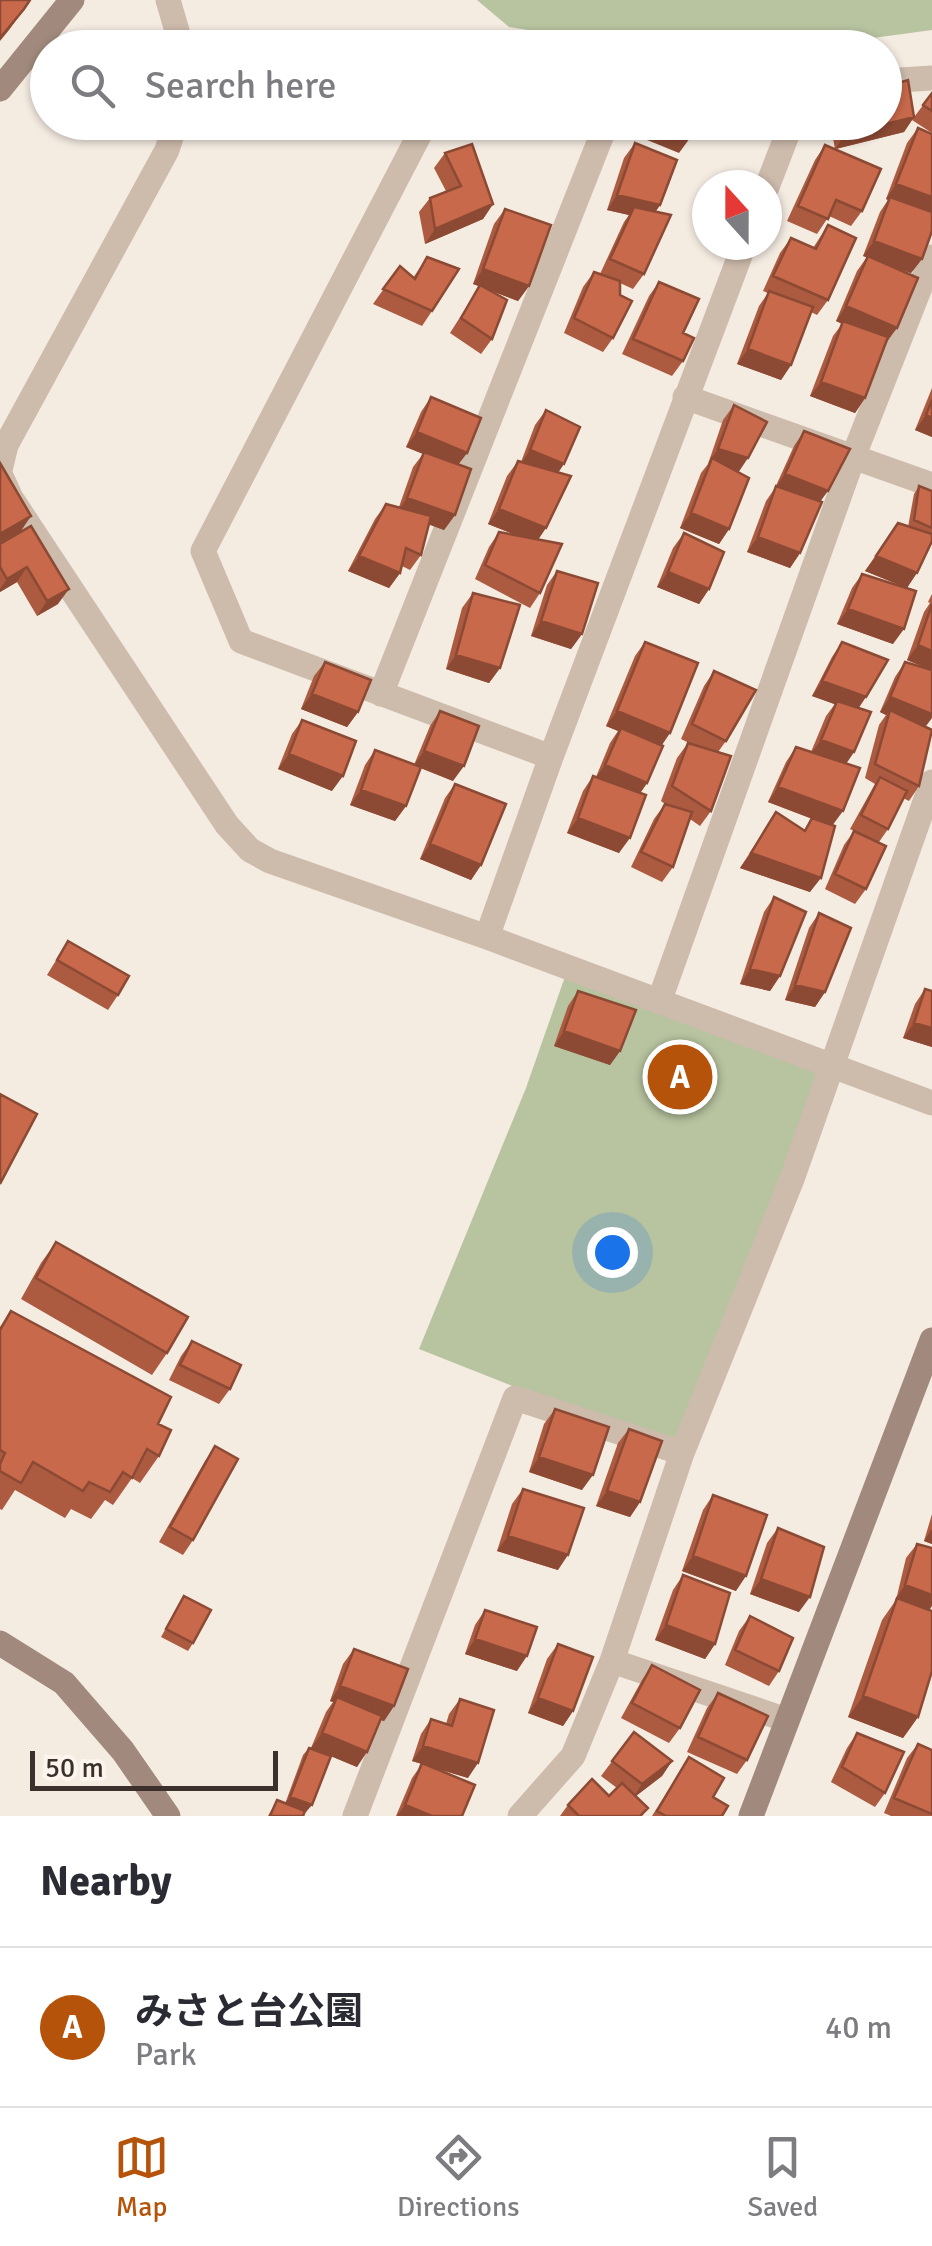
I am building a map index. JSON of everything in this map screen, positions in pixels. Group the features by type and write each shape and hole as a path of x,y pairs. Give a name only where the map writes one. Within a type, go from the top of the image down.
{"street":[{"path":"48,30 72,0"},
{"path":"168,0 177,30"},
{"path":"0,89 30,52"},
{"path":"902,80 932,78"},
{"path":"170,140 6,445 0,472 11,498 227,826 250,850 270,861 486,937 932,1104"},
{"path":"417,140 203,551 241,641 550,757"},
{"path":"381,694 600,140"},
{"path":"773,170 785,140"},
{"path":"659,1002 854,454 932,257"},
{"path":"486,937 738,260"},
{"path":"685,398 854,454 932,485"},
{"path":"520,1816 572,1756 612,1661 682,1453 792,1180 932,782"},
{"path":"750,1816 932,1341"},
{"path":"355,1816 515,1398 682,1453"},
{"path":"0,1643 64,1683 123,1751 168,1816"},
{"path":"612,1661 787,1720"}],"green space":[{"path":"477,0 932,0 932,30 902,34 902,30 509,27"},
{"path":"568,968 833,1066 682,1453 419,1349 526,1088"}],"building":[{"path":"0,0 30,0 0,38"},
{"path":"908,80 914,117 902,120 902,82"},
{"path":"932,93 932,111 923,105"},
{"path":"918,128 932,134 932,197 896,184"},
{"path":"635,143 677,160 660,205 617,195"},
{"path":"472,144 493,204 435,229 430,198 461,186 445,153"},
{"path":"825,145 881,169 862,211 836,200 828,219 798,206"},
{"path":"890,197 932,212 932,231 922,259 874,241"},
{"path":"634,207 671,215 644,274 610,259"},
{"path":"505,209 551,225 529,286 483,269"},
{"path":"828,225 856,238 828,300 773,276 791,238 816,249"},
{"path":"868,256 918,278 897,328 846,306"},
{"path":"427,257 459,269 432,311 383,289 400,266 415,279"},
{"path":"594,272 620,281 620,295 632,301 613,338 574,318"},
{"path":"659,282 699,299 683,333 694,338 683,361 633,339"},
{"path":"480,285 507,300 492,339 461,318"},
{"path":"769,291 813,307 791,365 748,349"},
{"path":"843,321 888,337 865,398 821,382"},
{"path":"431,397 481,418 467,453 417,432"},
{"path":"734,405 767,422 748,458 718,449"},
{"path":"546,410 580,427 564,464 530,450"},
{"path":"804,431 850,449 828,491 785,474"},
{"path":"424,452 471,469 455,515 407,498"},
{"path":"712,458 749,478 729,529 691,513"},
{"path":"518,461 571,476 546,528 499,509"},
{"path":"0,463 31,516 0,534"},
{"path":"776,486 822,502 800,553 758,537"},
{"path":"919,486 932,491 932,528 914,520"},
{"path":"386,504 431,516 421,555 406,548 400,573 359,556"},
{"path":"898,523 932,534 917,573 876,556"},
{"path":"31,526 69,589 47,601 27,567 7,579 0,567 0,544"},
{"path":"499,532 562,544 540,593 485,565"},
{"path":"684,533 724,552 709,589 668,572"},
{"path":"557,571 598,583 582,634 541,621"},
{"path":"862,574 916,591 904,629 848,609"},
{"path":"473,593 520,605 500,668 456,655"},
{"path":"932,604 932,651 918,645"},
{"path":"645,642 698,663 670,733 617,711"},
{"path":"842,642 888,660 866,697 822,681"},
{"path":"325,662 371,680 358,712 312,694"},
{"path":"905,662 932,670 932,714 890,697"},
{"path":"714,671 756,690 726,741 692,724"},
{"path":"837,701 871,712 854,752 821,740"},
{"path":"890,710 932,730 919,786 875,764"},
{"path":"440,711 479,726 464,766 424,751"},
{"path":"302,720 356,741 343,776 289,754"},
{"path":"621,728 663,746 647,783 605,765"},
{"path":"688,743 731,756 711,811 672,786"},
{"path":"796,747 860,768 843,811 778,787"},
{"path":"375,750 421,767 406,806 361,790"},
{"path":"593,776 646,795 630,838 578,818"},
{"path":"880,777 907,791 888,829 861,815"},
{"path":"455,784 506,804 481,865 430,844"},
{"path":"665,804 692,812 673,867 641,852"},
{"path":"776,812 805,831 812,818 835,826 821,878 751,853"},
{"path":"854,831 886,846 866,889 835,874"},
{"path":"774,897 806,912 780,976 750,969"},
{"path":"819,913 851,928 825,992 795,985"},
{"path":"68,941 129,976 118,995 57,960"},
{"path":"925,989 932,991 932,1028 914,1023"},
{"path":"578,991 636,1010 620,1051 564,1031"},
{"path":"0,1094 37,1114 0,1184"},
{"path":"56,1242 188,1317 167,1353 36,1278"},
{"path":"11,1311 171,1397 158,1424 171,1430 159,1456 147,1449 132,1478 123,1472 110,1492 89,1482 83,1491 33,1462 21,1483 0,1471 5,1453 0,1450 0,1330"},
{"path":"192,1341 241,1365 230,1389 180,1365"},
{"path":"555,1409 609,1427 593,1475 539,1457"},
{"path":"629,1429 662,1441 640,1502 607,1491"},
{"path":"215,1446 238,1459 193,1540 170,1527"},
{"path":"523,1489 584,1508 568,1555 508,1536"},
{"path":"713,1495 767,1515 746,1576 693,1556"},
{"path":"778,1528 824,1547 810,1597 761,1579"},
{"path":"917,1544 932,1548 932,1595 905,1585"},
{"path":"683,1575 730,1593 715,1644 666,1625"},
{"path":"184,1596 211,1610 193,1643 166,1629"},
{"path":"897,1598 932,1611 932,1671 918,1717 863,1696"},
{"path":"485,1610 537,1627 527,1656 475,1639"},
{"path":"750,1616 793,1638 779,1671 735,1650"},
{"path":"558,1644 593,1657 573,1711 538,1698"},
{"path":"354,1649 408,1669 394,1706 340,1686"},
{"path":"652,1665 700,1690 680,1728 632,1703"},
{"path":"718,1693 768,1716 747,1760 698,1737"},
{"path":"337,1697 382,1716 367,1752 322,1733"},
{"path":"460,1699 494,1710 478,1763 423,1746 431,1719 452,1726"},
{"path":"634,1732 672,1761 642,1784 612,1761"},
{"path":"857,1733 904,1752 885,1793 842,1767"},
{"path":"918,1744 932,1750 932,1814 894,1798"},
{"path":"309,1748 331,1756 312,1805 290,1797"},
{"path":"689,1757 724,1778 713,1797 728,1806 722,1816 666,1816 657,1811"},
{"path":"422,1763 475,1785 462,1816 432,1816 405,1805"},
{"path":"592,1779 609,1796 622,1783 648,1808 640,1816 579,1816 568,1805"},
{"path":"277,1800 305,1811 303,1816 270,1816"}],"place":[{"name":"みさと台公園","path":"680,1077"}]}
